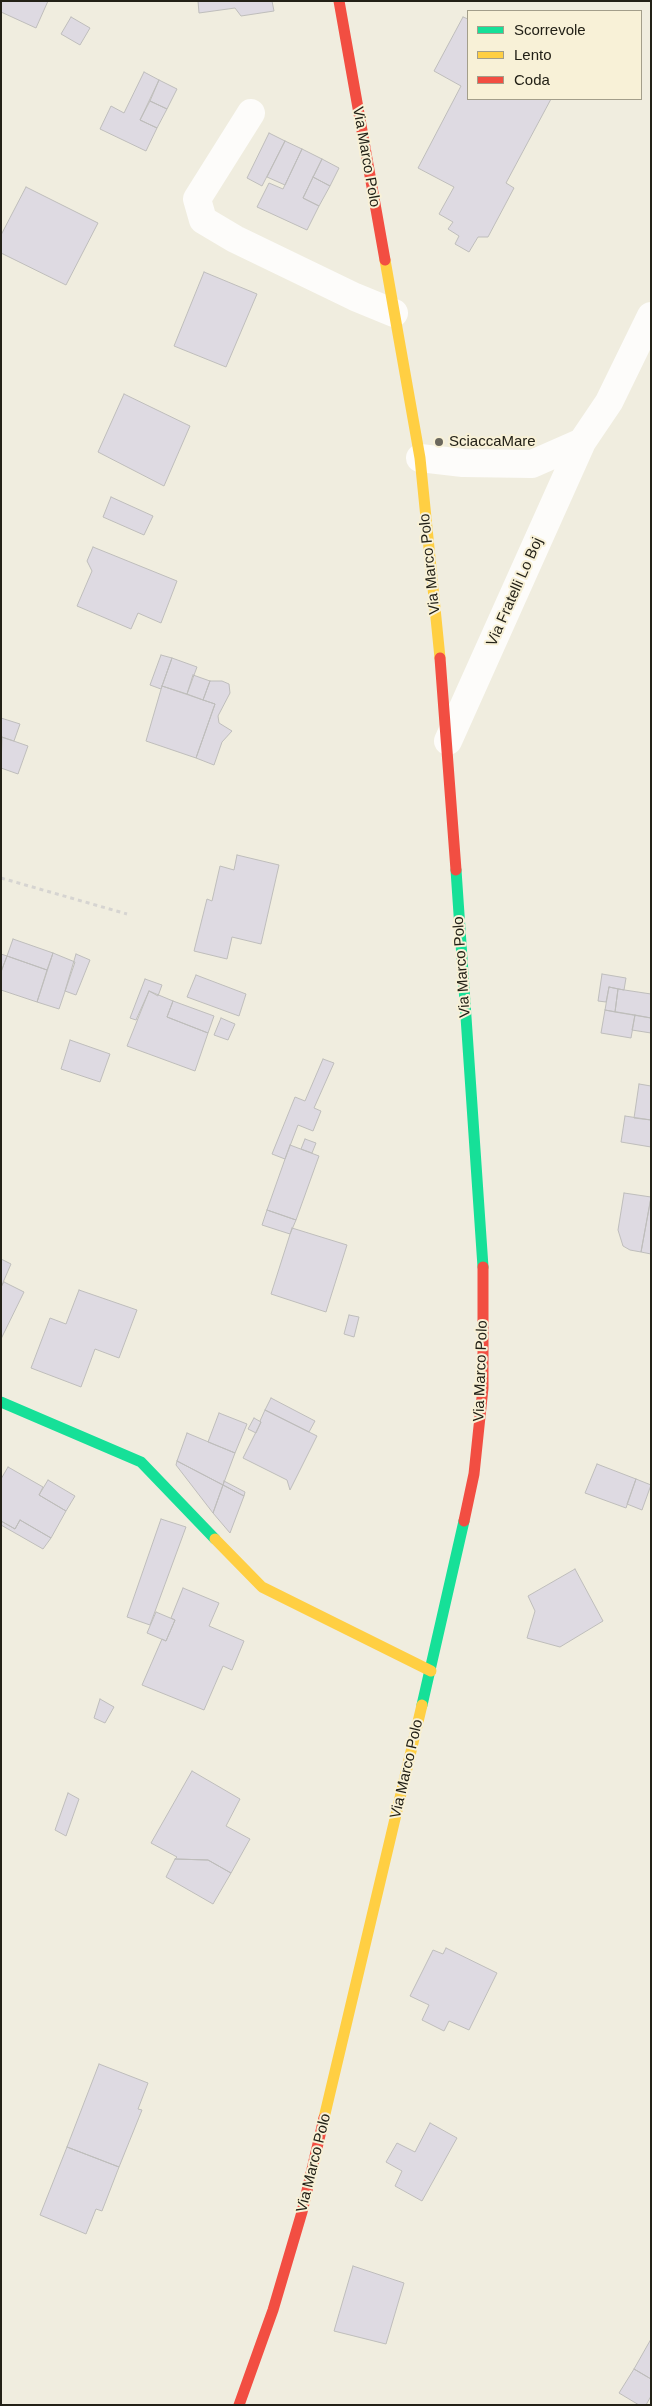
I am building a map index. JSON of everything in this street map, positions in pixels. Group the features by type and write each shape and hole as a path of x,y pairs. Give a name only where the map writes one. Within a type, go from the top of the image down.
{"street":[{"name":"Via Marco Polo","path":"239,2405 272,2310 302,2212 430,1671 474,1474 483,1388 484,1290 448,741 420,458 339,1"},
{"path":"251,113 197,199 203,220 261,252 355,298 394,313"},
{"name":"Via Fratelli Lo Boj","path":"448,741 582,442 609,402 651,316"},
{"path":"420,458 463,463 532,464 582,442"},
{"path":"1,1402 141,1462 262,1587 430,1671"}],"path":[{"path":"1,878 127,914"}],"building":[{"path":"1,1 48,1 36,28 1,12"},
{"path":"198,1 272,1 274,11 241,16 235,8 199,13"},
{"path":"71,17 90,28 80,45 61,34"},
{"path":"463,17 467,19 467,100 550,100 506,183 514,188 488,237 478,237 469,252 455,244 459,236 448,229 453,222 439,214 454,187 418,168 461,86 434,71"},
{"path":"144,72 159,80 140,120 157,128 146,151 100,129 111,106 124,113"},
{"path":"159,80 177,89 167,109 150,101"},
{"path":"150,101 167,109 157,128 140,120"},
{"path":"269,133 285,141 262,186 247,178"},
{"path":"285,141 302,149 285,185 267,177"},
{"path":"302,149 322,159 303,198 319,206 307,230 257,207 269,183 283,189"},
{"path":"322,159 339,168 330,186 313,177"},
{"path":"313,177 330,186 319,206 303,198"},
{"path":"26,187 98,223 66,285 1,253 1,235"},
{"path":"204,272 257,294 226,367 174,346"},
{"path":"124,394 190,426 164,486 98,452"},
{"path":"111,497 153,516 144,535 103,517"},
{"path":"93,547 177,581 161,623 138,613 131,629 77,606 92,571 87,561"},
{"path":"161,655 172,658 161,689 150,685"},
{"path":"172,658 197,667 187,694 162,686"},
{"path":"193,675 210,681 203,700 187,694"},
{"path":"210,681 222,681 229,684 230,693 218,716 219,723 232,731 222,742 214,765 196,758 215,704 203,700"},
{"path":"162,686 215,704 196,758 146,741"},
{"path":"1,718 20,724 14,741 1,737"},
{"path":"2,737 28,746 18,774 1,768"},
{"path":"237,855 279,865 261,944 232,937 227,959 194,951 207,899 212,901 220,866 234,870"},
{"path":"13,939 53,953 47,970 7,956"},
{"path":"53,953 75,962 59,1009 37,1002"},
{"path":"1,954 7,956 1,972"},
{"path":"76,954 90,960 76,995 65,991"},
{"path":"7,956 47,970 37,1002 1,990 1,972"},
{"path":"602,974 626,978 624,990 609,987 606,1002 598,1001"},
{"path":"196,975 246,994 239,1016 187,997"},
{"path":"145,979 162,985 158,996 149,991 136,1020 130,1018"},
{"path":"609,987 618,989 615,1012 605,1010"},
{"path":"618,989 651,994 651,1018 615,1012"},
{"path":"149,991 173,1001 167,1017 208,1033 195,1071 127,1046"},
{"path":"173,1001 214,1016 208,1033 167,1017"},
{"path":"605,1010 635,1015 631,1038 601,1033"},
{"path":"635,1015 651,1018 651,1033 632,1030"},
{"path":"221,1018 235,1024 228,1040 214,1035"},
{"path":"70,1040 110,1054 100,1082 61,1069"},
{"path":"323,1059 334,1063 314,1108 321,1111 313,1131 298,1125 285,1159 272,1154 295,1097 305,1101"},
{"path":"639,1084 651,1086 651,1120 634,1118"},
{"path":"625,1116 651,1120 651,1147 621,1142"},
{"path":"305,1139 316,1143 312,1153 301,1149"},
{"path":"290,1145 319,1156 296,1220 267,1210"},
{"path":"624,1193 651,1197 641,1252 630,1250 623,1246 618,1230"},
{"path":"651,1198 651,1254 641,1252"},
{"path":"267,1210 296,1220 290,1234 262,1225"},
{"path":"292,1228 347,1245 326,1312 271,1294"},
{"path":"1,1259 11,1264 1,1287"},
{"path":"4,1282 24,1292 1,1339 1,1287"},
{"path":"79,1290 137,1310 119,1358 95,1349 81,1387 31,1368 50,1318 66,1324"},
{"path":"349,1315 359,1317 354,1337 344,1334"},
{"path":"271,1398 315,1421 309,1432 265,1410"},
{"path":"265,1410 317,1436 290,1490 287,1480 243,1458"},
{"path":"219,1413 247,1424 235,1453 208,1442"},
{"path":"254,1418 261,1422 256,1433 248,1429"},
{"path":"187,1433 235,1453 223,1485 177,1461"},
{"path":"177,1461 223,1485 213,1513 176,1465"},
{"path":"597,1464 636,1479 626,1508 585,1493"},
{"path":"8,1467 43,1487 39,1495 66,1511 51,1538 20,1520 15,1529 1,1521 1,1479"},
{"path":"636,1479 651,1485 642,1510 627,1504"},
{"path":"48,1480 75,1496 66,1511 39,1495"},
{"path":"224,1481 245,1492 244,1496 223,1485"},
{"path":"223,1485 244,1496 230,1533 213,1513"},
{"path":"161,1519 186,1527 150,1625 127,1617"},
{"path":"20,1520 51,1538 43,1549 1,1525 1,1521 15,1529"},
{"path":"575,1569 603,1621 560,1647 527,1638 535,1611 528,1596"},
{"path":"183,1588 219,1603 209,1626 244,1641 232,1670 223,1666 204,1710 142,1685 162,1639 166,1641 175,1620 171,1618"},
{"path":"156,1612 175,1620 166,1641 147,1633"},
{"path":"100,1699 114,1707 105,1723 94,1718"},
{"path":"192,1771 240,1799 226,1826 250,1839 231,1873 208,1860 175,1859 177,1857 151,1843"},
{"path":"68,1793 79,1799 66,1836 55,1830"},
{"path":"175,1859 208,1860 231,1873 213,1904 166,1877"},
{"path":"446,1948 497,1973 469,2030 449,2021 444,2031 422,2020 429,2005 410,1996 433,1950 443,1954"},
{"path":"99,2064 148,2083 138,2109 142,2110 119,2167 67,2147"},
{"path":"430,2123 457,2138 422,2201 395,2186 402,2171 386,2162 397,2143 415,2152"},
{"path":"67,2147 119,2167 102,2211 96,2209 86,2234 40,2215"},
{"path":"353,2266 404,2283 386,2344 334,2331"},
{"path":"651,2339 651,2379 634,2369"},
{"path":"634,2369 651,2379 651,2396 646,2405 639,2405 619,2393"}],"traffic: fast":[{"path":"456,870 483,1267"},
{"path":"1,1402 141,1462 215,1539"},
{"path":"422,1705 464,1521"}],"traffic: slow":[{"path":"385,260 420,458 440,658"},
{"path":"215,1539 262,1587 431,1671"},
{"path":"324,2118 422,1705"}],"traffic: jam":[{"path":"339,1 385,260"},
{"path":"440,658 456,870"},
{"path":"464,1521 474,1474 483,1388 483,1267"},
{"path":"239,2405 273,2310 302,2212 324,2118"}],"place":[{"name":"SciaccaMare","path":"439,442"}]}
